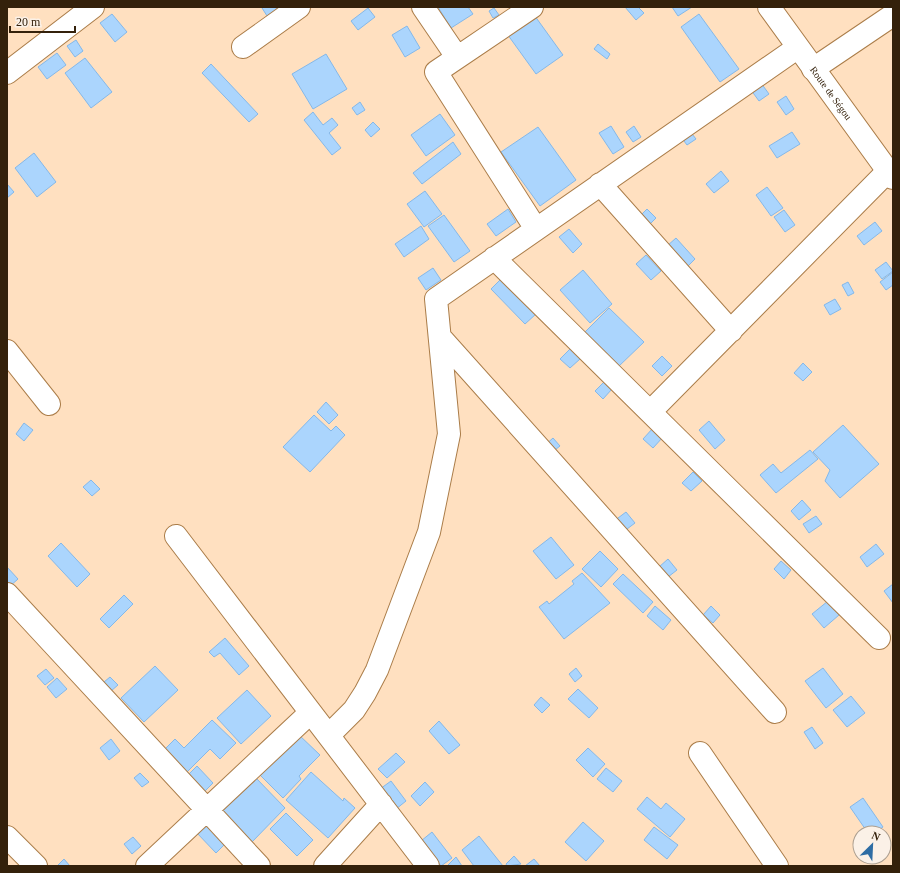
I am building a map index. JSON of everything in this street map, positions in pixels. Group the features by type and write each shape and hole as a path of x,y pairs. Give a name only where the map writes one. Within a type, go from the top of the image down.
{"main road":[{"path":"7,73 93,7"},
{"path":"243,47 299,7"},
{"path":"423,7 457,58"},
{"path":"532,7 436,72 536,229"},
{"name":"Route de Ségou","path":"769,7 797,48 890,174"},
{"path":"813,69 893,15"},
{"path":"329,735 354,710 377,670 429,532 449,434 436,299 797,48"},
{"path":"650,412 890,174"},
{"path":"600,184 730,331"},
{"path":"494,258 879,638"},
{"path":"440,337 775,712"},
{"path":"7,351 49,404"},
{"path":"176,536 428,866"},
{"path":"7,594 259,866"},
{"path":"147,866 310,713"},
{"path":"700,753 777,866"},
{"path":"325,866 381,804"},
{"path":"7,837 36,866"}],"building":[{"path":"275,7 279,12 269,19 262,8"},
{"path":"438,7 468,7 473,14 451,28"},
{"path":"625,7 638,7 644,13 636,20"},
{"path":"672,7 692,7 678,16"},
{"path":"368,8 375,17 358,30 351,21"},
{"path":"494,8 499,15 493,18 489,11"},
{"path":"532,12 563,55 536,74 505,31"},
{"path":"112,14 127,32 115,42 100,23"},
{"path":"699,14 739,69 720,82 681,27"},
{"path":"407,26 420,48 405,57 392,35"},
{"path":"76,40 83,51 75,57 67,46"},
{"path":"598,44 610,54 607,59 594,49"},
{"path":"57,53 66,65 47,79 38,67"},
{"path":"326,54 347,89 313,109 292,74"},
{"path":"85,58 112,92 91,108 65,73"},
{"path":"211,64 258,114 249,122 202,73"},
{"path":"761,83 769,94 759,101 751,90"},
{"path":"786,96 794,109 786,115 777,102"},
{"path":"360,102 365,110 357,115 352,108"},
{"path":"313,112 323,125 332,118 338,125 329,133 341,148 332,155 304,120"},
{"path":"440,114 455,135 426,156 411,135"},
{"path":"373,122 380,129 371,137 365,130"},
{"path":"611,126 624,147 613,154 599,133"},
{"path":"634,126 641,137 633,142 626,132"},
{"path":"538,127 576,180 540,206 501,152"},
{"path":"689,130 696,139 687,145 681,137"},
{"path":"792,132 800,144 777,158 769,146"},
{"path":"453,142 461,154 422,184 413,173"},
{"path":"34,153 56,182 37,197 15,168"},
{"path":"721,171 729,181 714,193 706,184"},
{"path":"7,184 14,192 7,198"},
{"path":"767,187 783,208 771,216 756,195"},
{"path":"425,191 442,214 424,227 407,204"},
{"path":"508,209 516,222 496,236 487,224"},
{"path":"647,209 656,218 649,225 640,216"},
{"path":"784,210 795,225 785,232 774,217"},
{"path":"444,215 470,251 454,262 428,226"},
{"path":"875,222 882,231 864,245 857,236"},
{"path":"421,226 429,239 404,257 395,244"},
{"path":"569,229 582,244 573,253 559,237"},
{"path":"676,238 695,259 686,268 667,246"},
{"path":"646,255 661,271 651,280 636,264"},
{"path":"886,262 893,271 882,279 875,270"},
{"path":"433,268 441,280 426,290 418,278"},
{"path":"583,270 612,304 590,323 560,290"},
{"path":"893,272 893,285 886,290 880,282"},
{"path":"501,279 536,314 525,324 491,289"},
{"path":"848,282 854,293 848,296 842,285"},
{"path":"835,299 841,309 830,315 824,305"},
{"path":"609,308 644,342 618,367 584,333"},
{"path":"570,349 580,359 570,368 560,359"},
{"path":"662,356 672,366 662,376 652,366"},
{"path":"803,363 812,372 803,381 794,373"},
{"path":"604,382 612,389 603,399 595,391"},
{"path":"326,402 338,415 329,424 317,412"},
{"path":"314,415 331,431 336,426 345,435 310,472 283,447"},
{"path":"709,421 725,440 715,449 699,430"},
{"path":"24,423 33,430 24,441 16,434"},
{"path":"843,425 879,464 840,498 825,481 830,470 813,452"},
{"path":"653,428 663,437 653,448 643,439"},
{"path":"553,438 560,446 551,453 544,446"},
{"path":"810,450 818,459 776,493 760,475 773,464 781,473"},
{"path":"693,472 702,481 691,491 682,483"},
{"path":"91,480 100,489 92,496 83,487"},
{"path":"802,500 811,510 799,520 791,511"},
{"path":"626,512 635,523 623,532 614,521"},
{"path":"816,516 822,524 809,533 803,524"},
{"path":"551,537 574,565 556,579 533,551"},
{"path":"61,543 90,574 77,587 48,556"},
{"path":"876,544 884,554 867,567 860,557"},
{"path":"600,551 618,569 601,587 582,569"},
{"path":"668,559 677,570 668,577 659,567"},
{"path":"781,561 791,570 784,579 774,569"},
{"path":"7,567 18,579 9,587 7,584"},
{"path":"582,573 610,603 564,639 539,607 547,601 549,604 574,584 572,581"},
{"path":"623,574 653,602 643,613 613,584"},
{"path":"893,584 893,603 884,591"},
{"path":"124,595 133,604 109,628 100,619"},
{"path":"828,601 839,615 824,628 812,614"},
{"path":"655,606 671,620 663,630 647,616"},
{"path":"711,606 720,615 713,623 703,615"},
{"path":"225,638 249,666 239,675 220,653 214,657 209,652"},
{"path":"155,666 178,690 144,722 121,698"},
{"path":"576,668 582,676 575,682 569,674"},
{"path":"823,668 843,694 826,708 805,681"},
{"path":"46,669 54,678 45,685 37,676"},
{"path":"110,677 118,685 111,691 104,682"},
{"path":"57,678 67,689 56,698 47,687"},
{"path":"578,689 598,708 589,718 568,699"},
{"path":"247,690 271,716 241,744 217,718"},
{"path":"851,696 865,713 847,727 833,710"},
{"path":"541,697 550,705 542,713 534,705"},
{"path":"212,720 236,743 220,759 210,749 186,773 163,751 175,739 184,748"},
{"path":"439,721 460,745 449,754 429,731"},
{"path":"812,727 823,743 815,749 804,732"},
{"path":"298,734 320,755 299,776 301,779 283,798 258,773"},
{"path":"111,739 120,751 109,760 100,748"},
{"path":"588,748 605,764 593,777 576,760"},
{"path":"396,753 405,762 387,778 378,769"},
{"path":"197,766 213,783 203,793 187,776"},
{"path":"606,768 622,781 613,792 597,779"},
{"path":"311,772 343,801 344,798 355,808 328,838 286,800"},
{"path":"140,773 149,782 142,787 134,778"},
{"path":"256,778 285,808 252,842 220,809 229,800 231,802"},
{"path":"391,781 406,801 396,809 380,789"},
{"path":"425,782 434,792 420,806 411,796"},
{"path":"647,797 661,809 666,803 685,819 670,837 637,809"},
{"path":"863,798 882,825 862,825 850,807"},
{"path":"286,813 313,840 297,856 270,829"},
{"path":"583,822 604,841 586,861 565,842"},
{"path":"205,823 225,844 216,853 196,832"},
{"path":"654,827 678,845 667,859 644,840"},
{"path":"432,832 452,858 441,866 421,841"},
{"path":"479,836 503,866 474,866 462,850"},
{"path":"133,837 141,846 132,854 124,844"},
{"path":"514,856 521,864 507,866 506,864"},
{"path":"456,857 462,866 447,866"},
{"path":"64,859 70,866 57,866"},
{"path":"534,859 540,866 525,866"}]}
